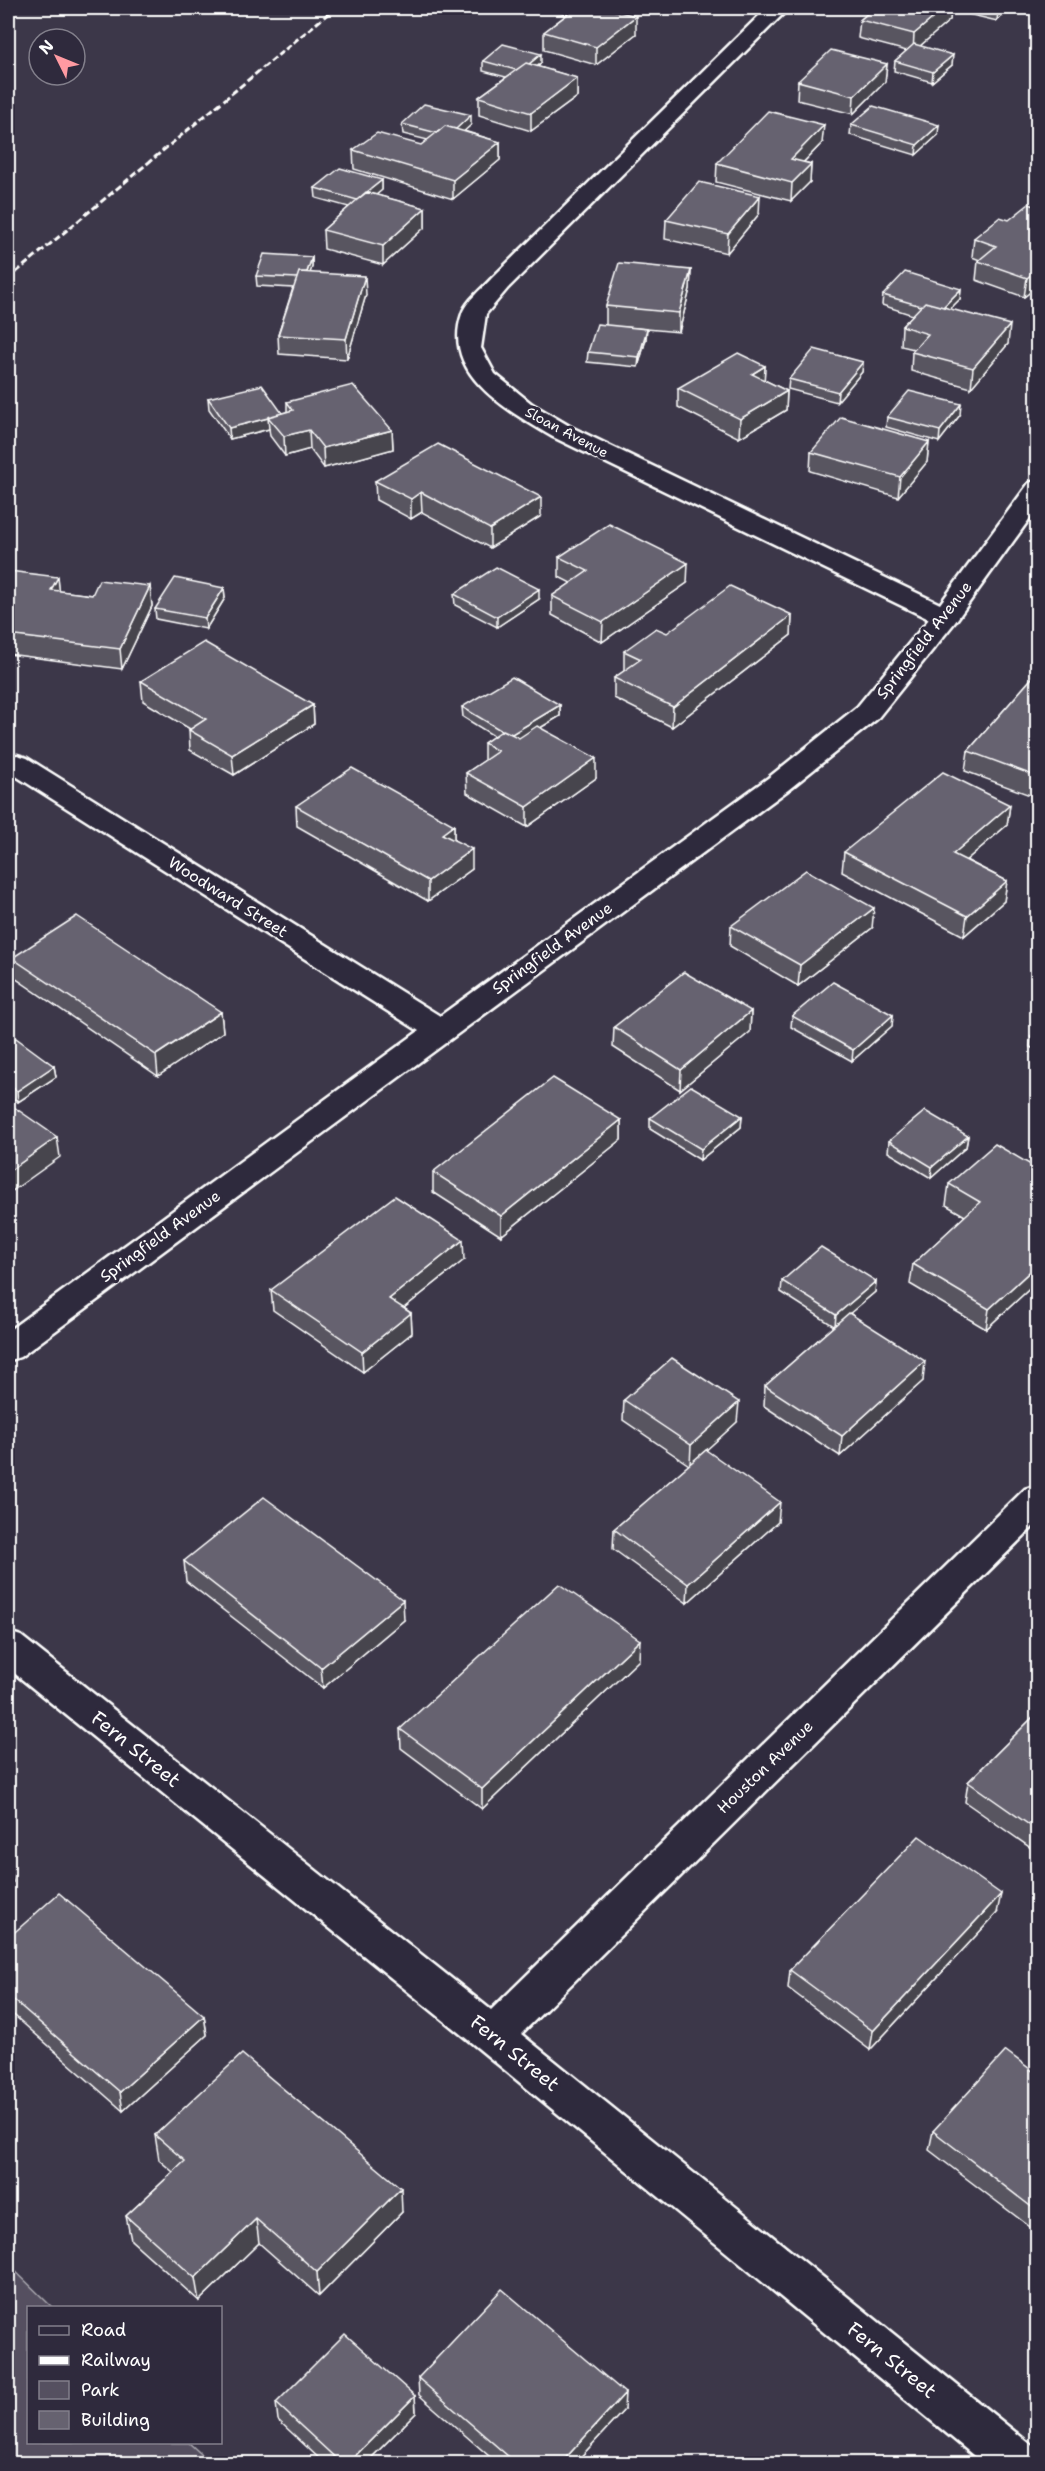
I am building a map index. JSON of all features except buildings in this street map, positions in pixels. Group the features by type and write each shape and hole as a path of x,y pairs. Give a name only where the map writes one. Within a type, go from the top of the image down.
{"street":[{"name":"Sloan Avenue","path":"778,8 500,283 474,313 469,348 485,378 523,409 562,432 945,616"},
{"name":"Springfield Avenue","path":"8,1348 778,784 867,712 945,616 1038,488"},
{"name":"Woodward Street","path":"16,764 440,1030"},
{"name":"Houston Avenue","path":"492,2034 1038,1498"},
{"name":"Fern Street","path":"8,1647 492,2034 1019,2463"}],"green space":[{"path":"8,2264 51,2306 27,2306 27,2444 190,2444 211,2463 8,2463"}],"railway":[{"path":"8,279 335,8"}]}
